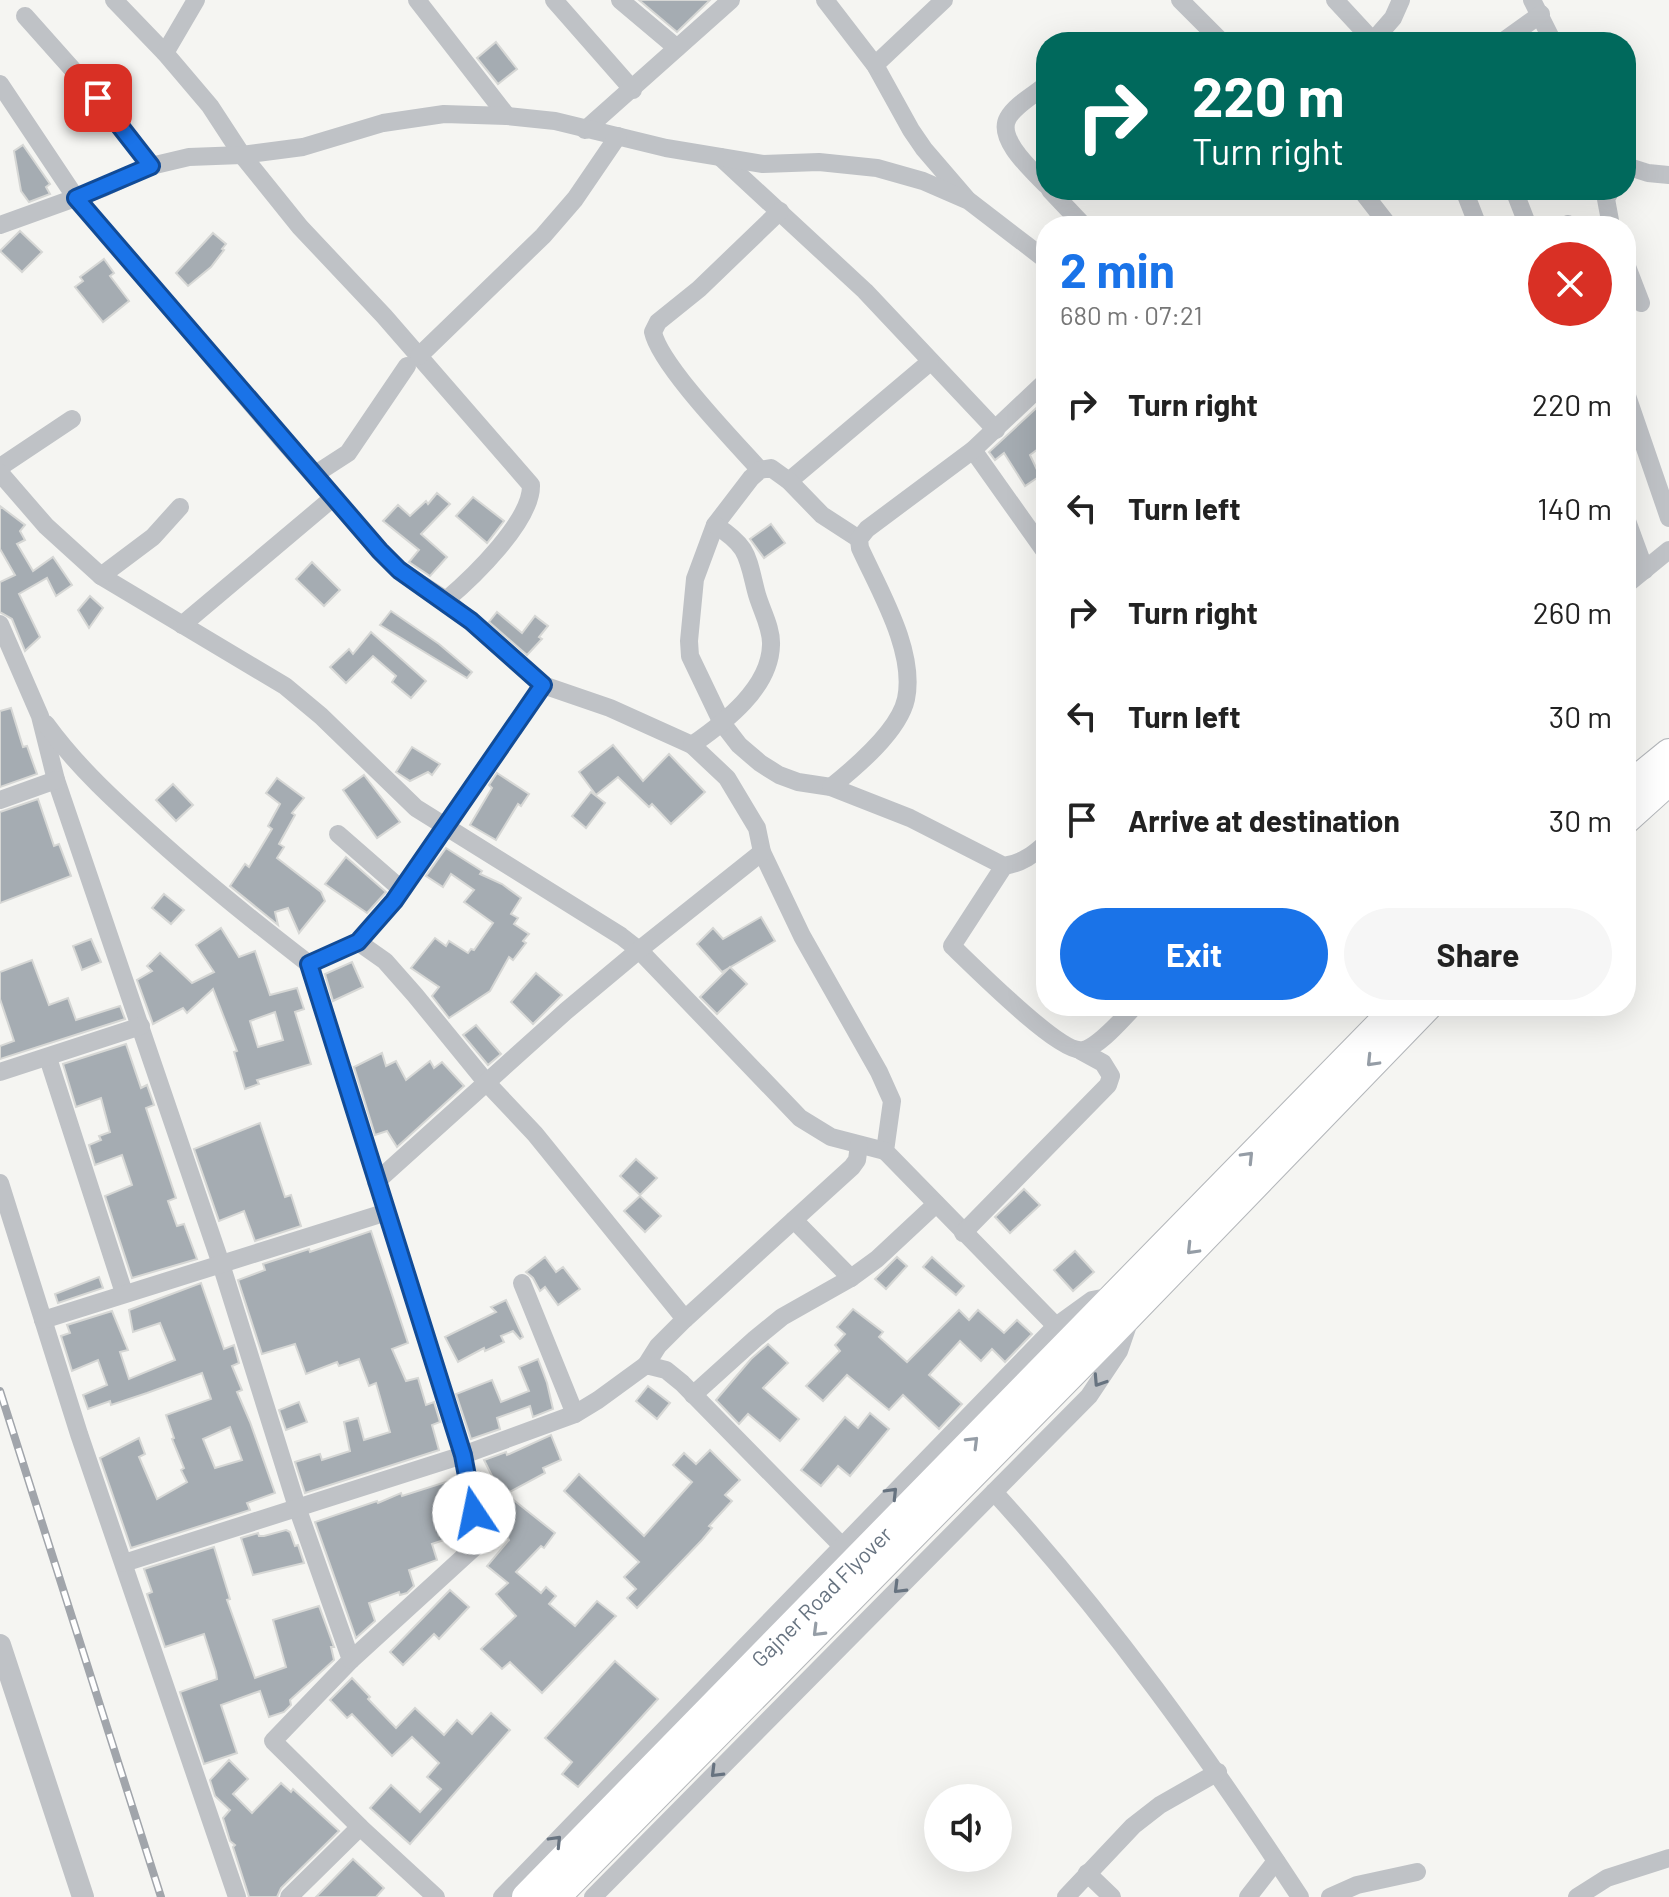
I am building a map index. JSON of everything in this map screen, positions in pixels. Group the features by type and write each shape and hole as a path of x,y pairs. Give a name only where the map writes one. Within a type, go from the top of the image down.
{"main road":[{"path":"1636,780 1669,753"},
{"path":"1636,811 1669,781"},
{"path":"1125,1303 1246,1159 1388,1016"},
{"path":"1125,1303 1418,1016"},
{"name":"Gajner Road Flyover","path":"556,1897 1125,1303"},
{"name":"Gajner Road Flyover","path":"526,1897 1097,1332"}],"street":[{"path":"114,0 210,106 242,155 413,361 531,485 531,495 510,532 480,570 446,600"},
{"path":"165,53 196,0"},
{"path":"417,0 507,116"},
{"path":"554,0 633,90"},
{"path":"620,0 677,48"},
{"path":"585,130 731,0"},
{"path":"825,0 875,65 911,130 969,201 1036,252"},
{"path":"875,65 944,0"},
{"path":"1180,0 1212,32"},
{"path":"1335,0 1365,32"},
{"path":"1381,32 1393,18 1401,0"},
{"path":"1512,32 1537,7 1548,32"},
{"path":"25,16 98,98 151,166"},
{"path":"0,84 76,198 399,570 446,600 543,685 610,708 692,745 727,778 757,828 762,852 802,936 892,1101 885,1151"},
{"path":"1036,93 1012,113 1006,121 1006,133 1019,156 1036,174"},
{"path":"0,225 76,198 151,166 189,157 242,155 303,147 383,123 444,114 555,121 666,148 763,164 819,162 877,168 923,181 969,201"},
{"path":"314,475 348,453 413,361 543,236 575,199 618,136"},
{"path":"720,157 865,291 996,430"},
{"path":"1636,170 1669,175"},
{"path":"1059,200 1075,216"},
{"path":"1369,200 1381,216"},
{"path":"760,470 680,377 658,345 653,332 658,322 699,289 780,211"},
{"path":"1636,290 1641,303"},
{"path":"789,481 930,362"},
{"path":"831,787 880,742 906,701 908,672 899,637 860,548 859,539 867,529 973,450 1036,391"},
{"path":"0,467 72,419"},
{"path":"1636,422 1669,518"},
{"path":"973,450 1036,539"},
{"path":"859,539 822,515 789,481 771,468 760,470 715,525 695,579 689,641 690,656 722,723 739,745 779,775 798,782 831,787 910,818 1004,866 1017,864 1036,852"},
{"path":"0,473 46,526 101,576 285,686 321,716 416,808 639,950 800,1118 831,1137 885,1151 1056,1326"},
{"path":"182,625 334,497"},
{"path":"101,576 153,537 180,507"},
{"path":"692,745 722,723 759,682 772,642 749,559 736,539 715,525"},
{"path":"1636,545 1645,570"},
{"path":"1636,577 1669,550"},
{"path":"0,624 40,716 56,780 221,1264 297,1507 351,1660"},
{"path":"309,964 358,942 401,889 543,685"},
{"path":"40,716 66,752 107,794 249,919 309,964 463,1455 479,1543 351,1660 273,1741 436,1897"},
{"path":"0,800 56,780"},
{"path":"338,834 401,889"},
{"path":"376,1182 639,950 762,852"},
{"path":"963,1233 1108,1085 1111,1076 1103,1063 1048,1035 952,946 1004,866"},
{"path":"358,942 385,961 486,1082 535,1134 685,1319"},
{"path":"1081,1051 1096,1043 1124,1016"},
{"path":"0,1072 141,1026"},
{"path":"48,1058 124,1293"},
{"path":"124,1563 463,1455 575,1414 646,1365 658,1346 685,1319 852,1167 857,1160 859,1145"},
{"path":"0,1183 182,1741 237,1897"},
{"path":"693,1395 782,1317 851,1278 877,1259 936,1204"},
{"path":"43,1320 387,1212"},
{"path":"794,1220 851,1278"},
{"path":"522,1283 575,1414"},
{"path":"502,1897 1056,1326 1092,1300 1125,1303 1119,1351 1089,1396 593,1897"},
{"path":"646,1365 666,1370 842,1546"},
{"path":"994,1492 1089,1601 1218,1772 1300,1897"},
{"path":"0,1645 83,1897"},
{"path":"1066,1897 1133,1826 1160,1805 1218,1772"},
{"path":"289,1897 360,1827"},
{"path":"1577,1897 1607,1878 1669,1858"},
{"path":"1248,1897 1276,1861"},
{"path":"1330,1897 1357,1885 1417,1872"},
{"path":"1087,1873 1112,1897"}],"building":[{"path":"639,0 710,0 677,32"},
{"path":"496,42 517,69 498,84 477,58"},
{"path":"23,145 50,184 46,187 50,194 29,202 21,191 14,151"},
{"path":"20,231 42,252 22,272 0,251"},
{"path":"213,233 226,244 224,250 211,267 188,286 176,273"},
{"path":"104,259 114,273 110,276 129,301 103,322 75,287 83,281 80,277"},
{"path":"1036,408 1036,450 1030,455 1036,468 1036,479 1025,486 1004,453 995,460 989,452"},
{"path":"437,493 450,504 421,534 447,557 430,576 409,562 419,550 383,521 398,505 410,516 426,501 428,504"},
{"path":"473,497 504,521 487,543 456,516"},
{"path":"0,506 25,525 20,531 25,540 17,544 33,571 53,557 72,585 56,596 47,578 19,594 40,637 25,651 12,619 0,612 0,582 15,575 0,549"},
{"path":"771,524 785,543 764,558 750,539"},
{"path":"312,562 340,590 324,606 296,579"},
{"path":"90,596 103,608 89,628 78,610"},
{"path":"391,611 439,644 472,672 467,678 380,625"},
{"path":"497,612 522,633 535,616 548,626 539,637 542,639 527,655 489,622"},
{"path":"371,632 426,681 411,698 392,682 396,676 373,656 346,683 330,667 349,649 353,654"},
{"path":"11,708 23,747 27,746 37,774 0,787 0,711"},
{"path":"613,745 643,781 669,754 705,792 671,824 618,777 596,795 579,772"},
{"path":"412,747 440,764 432,775 428,772 410,781 396,772"},
{"path":"497,773 529,794 521,806 518,804 496,840 470,825 492,788 489,785"},
{"path":"364,775 400,822 377,838 343,790"},
{"path":"277,778 304,798 292,813 295,815 279,844 284,847 277,858 321,892 325,901 299,933 288,908 275,912 278,925 230,886 245,864 249,867 272,829 268,826 280,804 266,793"},
{"path":"173,784 193,805 176,821 156,800"},
{"path":"591,792 605,803 586,828 572,816"},
{"path":"38,799 54,846 59,844 71,876 0,903 0,812"},
{"path":"446,848 482,871 480,874 502,884 521,898 511,914 518,918 514,924 529,934 513,960 509,957 490,991 449,1018 432,996 439,987 411,968 435,938 446,946 449,941 468,953 474,950 493,923 464,902 474,890 451,874 443,887 426,876"},
{"path":"346,857 386,892 367,913 325,884"},
{"path":"164,894 184,910 171,924 152,908"},
{"path":"761,917 775,941 722,972 697,944 713,928 723,939"},
{"path":"221,928 239,957 255,951 270,995 297,988 304,1009 295,1012 311,1064 257,1080 259,1084 245,1089 234,1052 237,1051 213,989 187,1013 183,1008 153,1024 137,980 152,971 147,966 160,953 192,983 214,972 196,945","holes":["275,1012 283,1040 258,1047 250,1021"]},
{"path":"91,939 101,962 82,970 73,946"},
{"path":"32,960 49,1005 68,998 76,1020 120,1006 125,1019 0,1059 0,1046 14,1041 0,999 0,972"},
{"path":"352,962 363,987 333,1001 325,974"},
{"path":"730,967 747,984 717,1014 700,997"},
{"path":"536,973 562,995 533,1024 511,1002"},
{"path":"476,1025 501,1054 488,1065 463,1035"},
{"path":"126,1044 141,1088 147,1085 154,1105 146,1108 176,1198 168,1201 177,1226 184,1224 197,1259 132,1278 105,1196 132,1185 122,1155 95,1165 89,1145 110,1132 101,1098 76,1107 63,1064"},
{"path":"382,1053 386,1066 396,1061 406,1080 430,1061 434,1068 442,1062 464,1086 397,1147 387,1131 375,1135 354,1067"},
{"path":"260,1123 285,1197 291,1195 301,1226 255,1241 244,1211 219,1221 194,1149"},
{"path":"636,1159 657,1178 640,1195 620,1176"},
{"path":"1024,1189 1040,1205 1010,1233 995,1217"},
{"path":"640,1196 661,1216 645,1232 624,1211"},
{"path":"371,1231 408,1343 392,1349 406,1381 418,1378 426,1405 434,1402 440,1422 432,1425 439,1450 305,1493 295,1462 320,1454 322,1460 350,1451 344,1422 358,1418 364,1440 390,1432 376,1383 369,1386 359,1359 339,1366 337,1362 306,1374 295,1344 262,1354 238,1280 265,1270 263,1264"},
{"path":"1075,1251 1094,1272 1073,1291 1054,1270"},
{"path":"545,1257 556,1272 563,1267 580,1289 558,1305 545,1287 540,1291 526,1272"},
{"path":"897,1257 907,1266 886,1289 875,1279"},
{"path":"932,1257 964,1286 956,1295 923,1267"},
{"path":"99,1277 103,1288 58,1303 55,1294"},
{"path":"201,1283 224,1349 234,1345 239,1363 232,1366 242,1390 237,1392 275,1493 247,1503 250,1510 131,1548 100,1458 139,1438 145,1454 139,1457 157,1499 187,1482 166,1415 211,1399 202,1373 111,1405 110,1401 88,1409 83,1395 107,1385 98,1360 72,1371 61,1336 70,1333 67,1325 112,1311 128,1350 120,1352 129,1379 175,1360 160,1323 133,1332 129,1310","holes":["230,1427 242,1460 215,1468 203,1439"]},
{"path":"506,1300 523,1337 520,1339 513,1331 501,1336 504,1342 485,1351 484,1348 458,1362 445,1337 496,1312 491,1307"},
{"path":"853,1309 883,1332 879,1337 907,1362 959,1310 969,1320 978,1310 1004,1333 1017,1320 1032,1334 1005,1362 992,1349 981,1361 960,1341 929,1375 962,1404 939,1429 903,1395 889,1410 847,1375 823,1401 806,1386 840,1351 835,1345 845,1334 837,1327"},
{"path":"768,1344 788,1363 763,1388 799,1419 780,1441 748,1414 739,1424 716,1400"},
{"path":"538,1359 553,1409 533,1417 530,1406 497,1418 500,1429 471,1439 456,1394 492,1380 501,1402 529,1391 519,1367"},
{"path":"648,1386 670,1403 657,1419 636,1401"},
{"path":"299,1402 307,1422 286,1430 279,1410"},
{"path":"870,1413 889,1429 850,1476 838,1466 821,1486 801,1470 845,1417 858,1428"},
{"path":"551,1435 561,1460 543,1468 545,1473 506,1494 555,1533 544,1548 541,1546 516,1572 541,1593 546,1587 556,1596 549,1604 575,1626 597,1601 616,1616 542,1693 510,1662 502,1669 481,1649 516,1616 496,1594 508,1583 487,1566 509,1540 494,1512 488,1515 481,1488 494,1480 484,1460 506,1452 507,1455"},
{"path":"710,1450 740,1480 725,1495 732,1501 709,1526 712,1528 702,1540 637,1608 627,1598 636,1589 624,1577 639,1562 564,1491 579,1474 644,1536 692,1482 673,1465 684,1453 696,1464"},
{"path":"449,1481 465,1533 432,1544 437,1560 409,1570 414,1586 407,1593 400,1595 399,1592 369,1603 375,1621 356,1638 315,1522 401,1493 402,1496"},
{"path":"286,1530 290,1532 295,1546 298,1545 304,1563 253,1575 241,1538"},
{"path":"214,1547 230,1599 227,1600 255,1678 286,1667 273,1620 319,1606 334,1647 331,1647 334,1660 290,1700 291,1705 284,1712 269,1717 260,1691 221,1705 237,1753 204,1764 180,1692 217,1679 216,1672 204,1634 165,1647 147,1594 152,1592 144,1569"},
{"path":"450,1590 469,1607 439,1639 434,1634 403,1665 390,1652"},
{"path":"615,1661 658,1699 578,1787 562,1774 572,1762 545,1738"},
{"path":"352,1678 396,1728 415,1708 444,1735 457,1720 472,1734 491,1713 510,1730 410,1844 370,1808 391,1785 420,1812 441,1789 427,1777 439,1763 412,1737 392,1756 352,1714 347,1718 330,1700"},
{"path":"229,1760 248,1779 233,1794 252,1813 281,1783 291,1792 293,1789 339,1831 281,1888 277,1897 249,1897 233,1847 235,1845 230,1841 223,1818 230,1810 215,1796 210,1780"},
{"path":"353,1859 384,1888 376,1897 316,1897"}],"railway":[{"path":"0,1391 161,1897"}],"route":[{"path":"98,98 151,166 76,198 380,551 399,570 446,600 543,685 394,901 358,942 309,964 463,1455 474,1513"}]}
